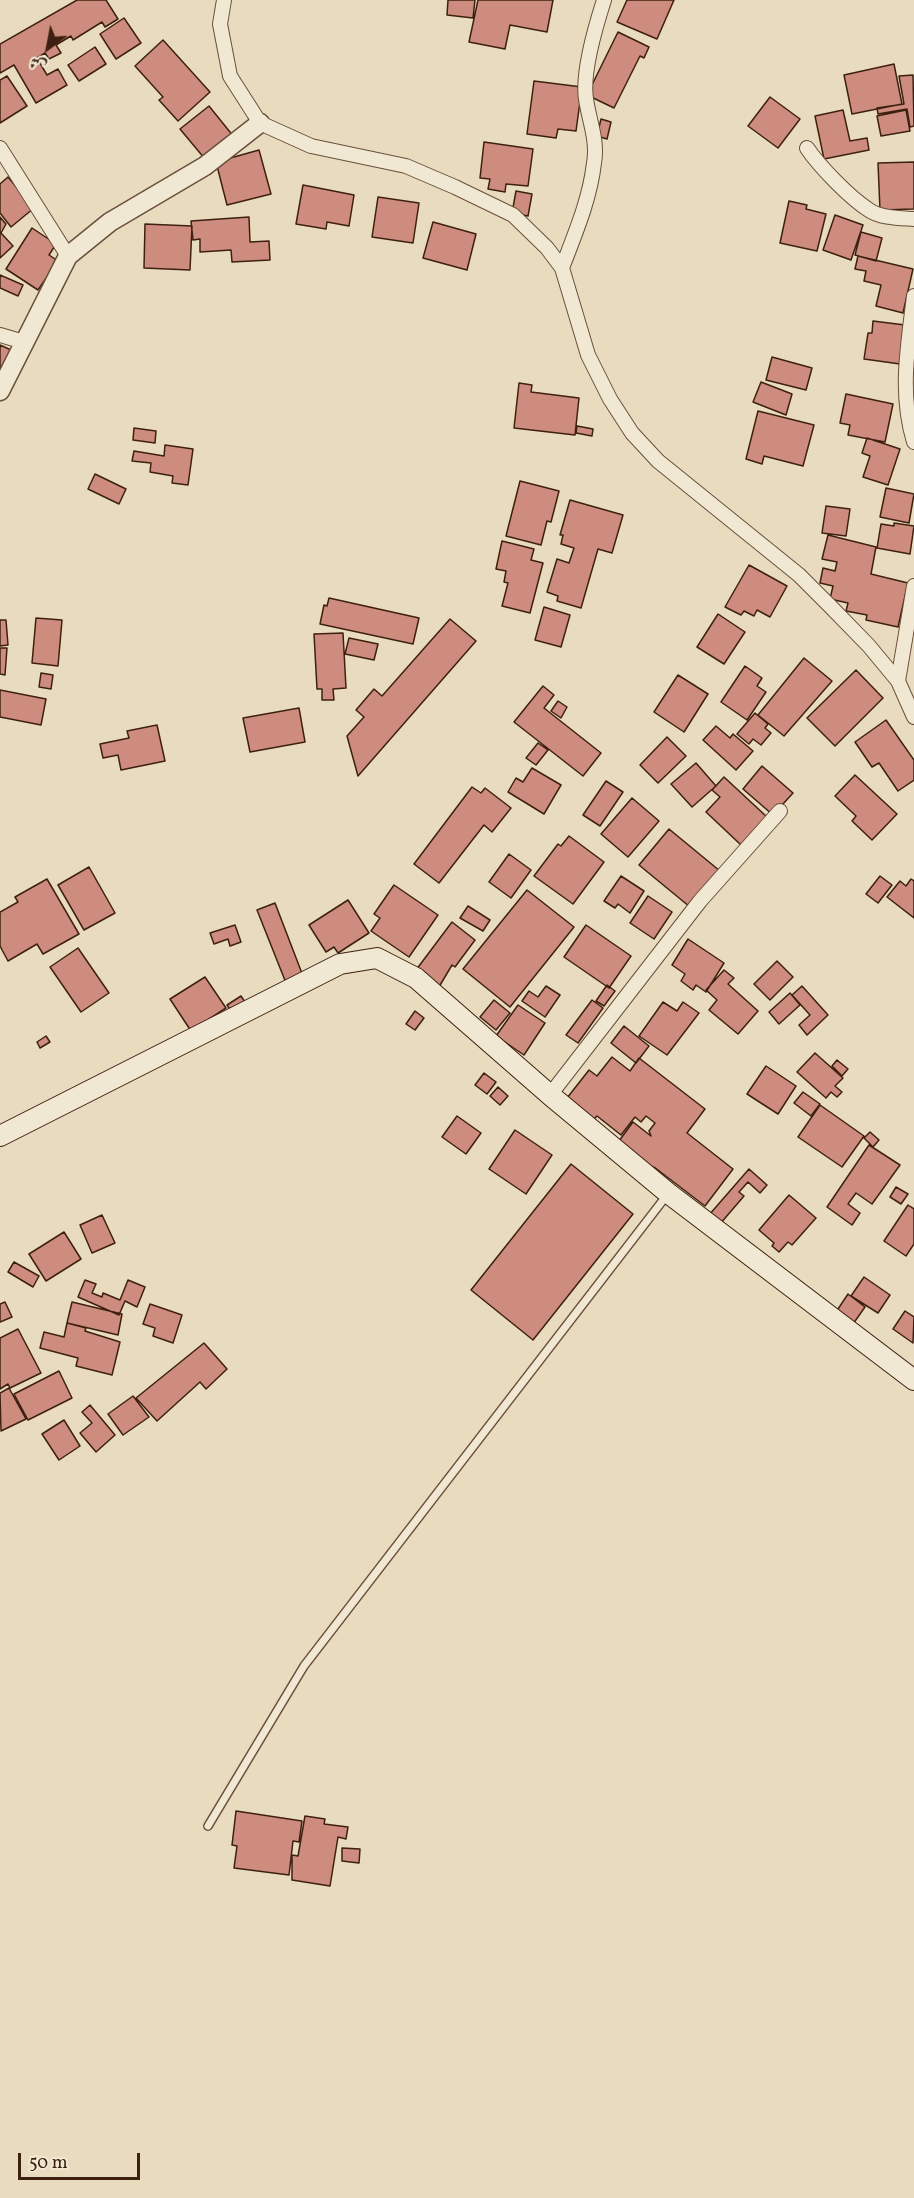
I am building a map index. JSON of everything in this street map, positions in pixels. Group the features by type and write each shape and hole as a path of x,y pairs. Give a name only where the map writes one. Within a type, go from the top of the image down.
{"main road":[{"path":"0,1136 340,964 377,958 416,978 550,1095 668,1193 914,1380"}],"street":[{"path":"224,0 220,24 230,76 260,123 311,146 406,166 455,187 513,215 547,248 562,268 588,355 610,399 632,433 658,461 799,575 869,646 898,681 914,717"},
{"path":"562,268 585,201 595,162 594,136 585,97 590,52 604,0"},
{"path":"0,391 68,256 110,222 205,166 260,123"},
{"path":"0,148 68,256"},
{"path":"807,148 820,166 870,212 894,218 914,219"},
{"path":"914,296 904,378 905,405 914,442"},
{"path":"0,335 24,342"},
{"path":"898,681 914,586"},
{"path":"550,1095 700,901 780,811"}],"lane":[{"path":"208,1826 304,1666 668,1193"}],"building":[{"path":"77,0 106,0 118,19 105,27 102,22 73,40 71,36 56,45 61,53 49,59 45,53 37,58 47,75 58,69 67,85 36,103 14,65 0,73 0,44"},
{"path":"448,0 475,0 473,18 447,15"},
{"path":"478,0 553,0 547,32 510,25 505,49 469,42"},
{"path":"627,0 674,0 657,39 617,22"},
{"path":"124,18 141,43 116,59 100,34"},
{"path":"618,32 649,47 644,58 640,56 614,108 587,95"},
{"path":"163,40 210,92 178,121 159,100 163,97 135,66"},
{"path":"95,47 106,64 79,81 68,65"},
{"path":"894,64 902,104 852,114 844,75"},
{"path":"913,75 914,126 910,127 907,109 878,114 877,108 904,104 899,76"},
{"path":"7,76 27,106 0,123 0,80"},
{"path":"534,81 582,87 576,131 558,129 556,138 527,134"},
{"path":"770,97 800,119 778,148 748,126"},
{"path":"209,106 234,137 205,159 180,129"},
{"path":"843,110 850,141 867,138 869,150 824,159 815,116"},
{"path":"906,110 910,131 881,136 877,116"},
{"path":"601,119 611,122 607,139 597,136"},
{"path":"484,142 533,149 528,186 506,184 505,192 488,189 490,179 480,178"},
{"path":"259,150 271,194 227,205 216,162"},
{"path":"914,162 914,209 880,210 878,163"},
{"path":"8,177 34,208 11,227 0,213 0,184"},
{"path":"303,185 354,195 349,226 327,222 326,229 296,224"},
{"path":"516,191 532,194 528,216 512,213"},
{"path":"378,197 419,203 413,243 372,237"},
{"path":"789,201 807,205 806,209 826,214 817,251 780,243"},
{"path":"835,215 863,225 851,260 823,250"},
{"path":"0,217 6,224 1,233 13,246 0,258"},
{"path":"249,217 250,242 269,241 270,260 232,262 231,250 200,252 200,239 193,240 191,221"},
{"path":"433,222 476,234 467,270 423,258"},
{"path":"145,224 192,226 190,270 144,268"},
{"path":"32,228 56,244 49,255 58,261 38,290 6,269"},
{"path":"861,232 882,238 876,261 855,255"},
{"path":"858,256 913,269 903,313 876,306 881,285 864,281 866,271 855,269"},
{"path":"0,275 23,285 18,296 0,288"},
{"path":"873,321 905,325 900,364 864,359 868,333 872,333"},
{"path":"0,345 11,350 0,374"},
{"path":"772,357 812,368 806,390 766,380"},
{"path":"761,382 792,394 786,415 753,402"},
{"path":"519,383 532,385 531,392 579,398 575,435 514,428"},
{"path":"846,394 893,404 885,442 848,435 850,425 840,423"},
{"path":"758,411 814,425 803,466 764,456 762,464 746,459"},
{"path":"577,426 593,429 592,436 576,433"},
{"path":"134,428 156,431 155,443 133,440"},
{"path":"867,438 900,449 888,485 863,477 870,456 862,453"},
{"path":"165,445 193,449 188,485 172,483 173,476 150,472 151,463 132,461 134,451 164,456"},
{"path":"95,474 126,489 119,504 88,489"},
{"path":"520,481 559,491 551,522 547,521 541,545 506,536"},
{"path":"886,488 914,494 909,523 880,517"},
{"path":"570,500 623,515 612,553 598,549 581,608 557,601 558,596 547,592 557,559 569,563 574,548 561,544 563,535 560,535"},
{"path":"826,506 850,509 846,536 822,533"},
{"path":"894,523 914,526 910,554 877,548 881,524 894,526"},
{"path":"828,535 876,547 871,574 908,583 898,627 866,620 867,615 846,611 848,603 830,599 833,586 820,583 823,568 835,571 837,562 822,559"},
{"path":"502,541 534,549 531,560 543,563 530,613 502,606 508,583 504,582 506,571 496,569"},
{"path":"749,565 787,586 770,617 757,610 754,616 744,611 741,615 725,607"},
{"path":"329,598 419,618 413,644 320,624 324,605 327,606"},
{"path":"544,607 570,615 561,647 535,640"},
{"path":"718,614 745,632 724,664 697,647"},
{"path":"36,618 62,620 58,666 32,663"},
{"path":"450,619 476,641 358,776 347,736 364,717 356,710 374,689 382,696"},
{"path":"0,620 6,620 8,645 0,646"},
{"path":"343,633 346,688 333,689 334,700 322,700 322,689 317,689 314,634"},
{"path":"349,638 378,644 374,660 345,654"},
{"path":"0,648 7,648 5,675 0,674"},
{"path":"804,658 832,681 784,736 758,715"},
{"path":"745,666 762,678 757,686 766,692 747,720 721,702"},
{"path":"856,670 883,698 835,746 807,718"},
{"path":"41,673 53,675 51,689 39,687"},
{"path":"678,675 708,694 684,732 654,712"},
{"path":"543,686 554,695 544,708 601,753 583,776 514,722"},
{"path":"0,690 46,699 41,725 0,717"},
{"path":"558,701 567,707 561,718 551,711"},
{"path":"299,708 305,742 250,752 243,718"},
{"path":"755,713 768,724 765,728 771,733 761,745 753,739 749,744 737,734"},
{"path":"886,720 914,760 914,780 898,791 879,763 872,767 855,742"},
{"path":"157,725 165,761 121,770 118,755 103,758 100,744 129,738 127,731"},
{"path":"716,726 730,738 733,734 753,751 736,770 703,740"},
{"path":"667,737 686,756 658,783 640,765"},
{"path":"538,743 548,750 536,765 526,758"},
{"path":"696,763 716,786 692,807 671,784"},
{"path":"762,766 793,793 773,815 743,789"},
{"path":"532,768 561,785 544,814 508,792 516,778 523,782"},
{"path":"855,775 897,814 872,840 852,821 856,816 835,796"},
{"path":"724,777 767,817 741,845 706,812 720,797 712,790"},
{"path":"606,781 623,792 600,826 583,815"},
{"path":"472,787 481,793 485,788 511,808 492,832 484,825 439,883 414,864"},
{"path":"632,798 659,821 628,857 601,834"},
{"path":"669,829 720,871 690,907 639,865"},
{"path":"569,836 604,862 573,904 534,876 558,844 561,846"},
{"path":"509,854 531,870 511,898 489,882"},
{"path":"89,867 115,913 84,930 58,885"},
{"path":"621,876 644,891 630,913 618,904 615,908 604,901"},
{"path":"880,876 892,885 878,903 866,894"},
{"path":"47,879 79,934 43,954 37,944 8,961 0,946 0,912 18,902 15,897"},
{"path":"911,879 914,881 914,918 887,897 900,881 906,886"},
{"path":"394,885 438,915 409,957 371,931 380,918 374,914"},
{"path":"527,890 574,927 510,1007 463,969"},
{"path":"648,896 672,912 654,939 630,923"},
{"path":"348,900 369,933 338,953 334,947 326,952 309,925"},
{"path":"275,903 303,976 286,983 257,910"},
{"path":"468,906 490,920 483,931 460,918"},
{"path":"452,922 475,940 455,967 452,965 436,992 413,974"},
{"path":"235,925 241,942 230,946 228,939 214,944 210,933"},
{"path":"586,925 631,956 609,988 564,957"},
{"path":"688,939 724,963 706,992 696,985 693,990 681,981 685,974 672,965"},
{"path":"78,948 109,993 81,1012 50,967"},
{"path":"777,961 793,977 770,1000 754,984"},
{"path":"724,970 734,978 728,984 758,1011 738,1034 709,1010 717,1000 706,990"},
{"path":"205,977 226,1008 191,1031 170,999"},
{"path":"607,985 615,991 604,1006 596,1001"},
{"path":"546,986 560,995 545,1017 522,1001 529,991 538,997"},
{"path":"802,986 828,1015 807,1035 799,1025 810,1015 792,995"},
{"path":"790,993 800,1005 779,1024 769,1012"},
{"path":"241,996 247,1005 233,1014 227,1005"},
{"path":"494,1000 510,1013 496,1030 480,1017"},
{"path":"592,1000 603,1008 578,1043 566,1035"},
{"path":"663,1002 677,1011 683,1002 699,1013 667,1055 639,1036"},
{"path":"518,1005 545,1023 524,1055 496,1036"},
{"path":"415,1011 424,1018 415,1030 406,1024"},
{"path":"624,1026 649,1046 636,1063 611,1043"},
{"path":"46,1036 50,1042 40,1048 37,1042"},
{"path":"815,1053 843,1078 835,1086 842,1092 837,1097 831,1092 826,1098 797,1072"},
{"path":"612,1057 630,1071 639,1058 705,1109 687,1133 733,1169 705,1206 654,1167 650,1172 616,1145 633,1122 651,1136 649,1131 655,1123 646,1116 641,1122 635,1117 621,1135 597,1116 594,1119 567,1098 589,1070 597,1076"},
{"path":"837,1060 848,1069 842,1076 832,1066"},
{"path":"766,1066 796,1086 778,1114 747,1094"},
{"path":"484,1073 496,1082 487,1094 475,1085"},
{"path":"498,1087 508,1096 500,1105 490,1096"},
{"path":"803,1092 820,1104 811,1116 794,1103"},
{"path":"820,1105 864,1136 842,1167 798,1137"},
{"path":"457,1116 481,1133 466,1154 442,1137"},
{"path":"515,1130 552,1155 526,1194 489,1169"},
{"path":"870,1132 879,1140 873,1147 864,1138"},
{"path":"869,1145 900,1165 872,1204 856,1193 848,1204 860,1213 852,1225 827,1207"},
{"path":"571,1164 633,1214 533,1340 471,1290"},
{"path":"749,1169 767,1185 760,1193 748,1182 739,1192 744,1196 720,1224 709,1215"},
{"path":"896,1187 908,1194 901,1204 890,1197"},
{"path":"789,1195 816,1218 792,1245 788,1242 779,1252 772,1246 774,1243 759,1230"},
{"path":"908,1205 914,1209 914,1244 906,1256 884,1241"},
{"path":"102,1215 115,1243 92,1253 80,1225"},
{"path":"64,1232 81,1259 46,1281 29,1254"},
{"path":"14,1262 39,1276 33,1287 8,1272"},
{"path":"864,1277 890,1295 878,1313 851,1296"},
{"path":"85,1280 96,1284 92,1293 102,1297 103,1293 120,1300 128,1280 145,1287 137,1307 125,1301 119,1315 78,1297"},
{"path":"848,1294 865,1307 853,1324 836,1312"},
{"path":"5,1302 12,1317 0,1322 0,1304"},
{"path":"72,1302 122,1314 118,1335 67,1323"},
{"path":"150,1304 182,1315 173,1343 153,1336 155,1328 143,1324"},
{"path":"905,1311 914,1317 913,1343 893,1329"},
{"path":"67,1323 120,1342 112,1375 76,1366 78,1358 40,1348 44,1332 64,1337"},
{"path":"18,1329 41,1373 10,1388 8,1384 0,1389 0,1338"},
{"path":"204,1343 227,1369 206,1389 200,1382 157,1421 136,1398"},
{"path":"59,1371 72,1398 28,1420 14,1394"},
{"path":"9,1388 26,1419 1,1431 0,1393"},
{"path":"133,1396 149,1417 123,1435 108,1414"},
{"path":"90,1405 115,1435 96,1452 80,1433 92,1423 82,1412"},
{"path":"64,1420 80,1446 59,1460 42,1434"},
{"path":"236,1811 302,1821 299,1842 293,1841 289,1875 234,1868 237,1846 232,1845"},
{"path":"305,1816 325,1819 324,1824 348,1827 346,1839 338,1837 330,1886 292,1880 292,1855 298,1856"},
{"path":"342,1848 360,1849 359,1863 342,1861"}]}
